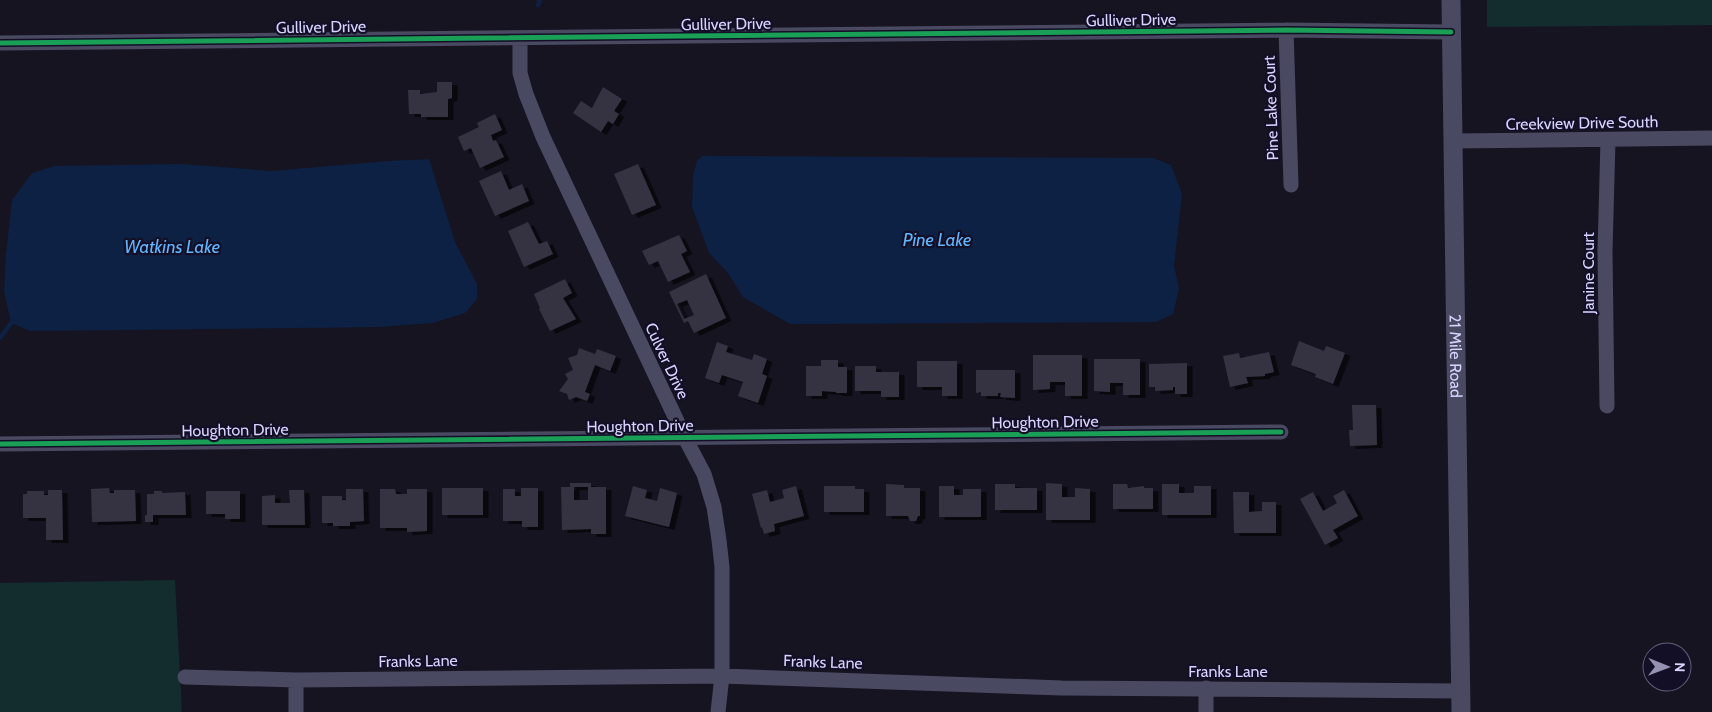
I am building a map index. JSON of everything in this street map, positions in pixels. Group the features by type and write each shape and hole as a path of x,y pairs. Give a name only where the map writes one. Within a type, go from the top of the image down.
{"street":[{"name":"21 Mile Road","path":"1451,0 1461,712"},
{"name":"Gulliver Drive","path":"0,43 1286,30 1451,32"},
{"name":"Pine Lake Court","path":"1286,30 1291,185"},
{"name":"Culver Drive","path":"520,38 520,73 543,137 684,438 704,474 714,507 722,567 722,676 718,712"},
{"name":"Creekview Drive South","path":"1453,142 1712,138"},
{"name":"Janine Court","path":"1607,406 1605,251 1608,140"},
{"name":"Houghton Drive","path":"0,444 1281,432"},
{"name":"Franks Lane","path":"185,677 296,680 722,676 1062,688 1460,691"},
{"path":"296,680 296,712"},
{"path":"1206,688 1206,712"}],"green space":[{"path":"1487,0 1712,0 1712,25 1487,27"},
{"path":"175,580 182,712 0,712 0,583"}],"water":[{"name":"Pine Lake","path":"702,156 1153,158 1171,165 1182,194 1174,266 1179,289 1173,314 1156,322 790,324 743,297 728,273 709,253 692,207 693,176 697,161"},
{"name":"Watkins Lake","path":"429,159 455,242 477,284 477,299 465,313 432,323 378,327 30,331 11,323 4,291 12,200 32,173 55,166 182,164 271,171"}],"building":[{"path":"437,82 452,82 452,98 448,99 448,117 421,117 421,114 409,114 408,90 420,90 420,94 437,92"},
{"path":"603,87 622,99 614,111 619,114 613,124 608,121 601,132 573,113 581,101 592,108"},
{"path":"495,114 502,130 491,135 493,141 496,140 504,157 480,168 471,148 464,151 458,137 479,127 477,123"},
{"path":"638,164 656,205 632,215 614,174"},
{"path":"501,171 509,190 522,184 529,201 495,216 479,181"},
{"path":"528,222 539,244 547,241 553,254 524,267 508,231"},
{"path":"679,235 687,251 681,254 690,272 668,282 658,261 649,265 642,251"},
{"path":"706,274 726,318 694,333 688,321 684,323 669,292","holes":["687,300 694,315 684,319 677,304"]},
{"path":"565,279 572,293 563,298 576,319 550,331 534,294"},
{"path":"1299,341 1324,351 1326,346 1345,353 1333,384 1315,377 1316,374 1291,365"},
{"path":"717,342 728,346 726,352 752,360 754,354 767,359 762,374 767,376 758,403 738,396 743,382 722,375 719,383 705,378"},
{"path":"579,348 595,354 597,349 616,356 610,371 595,365 585,392 590,394 587,401 576,397 569,400 567,394 559,391 568,379 565,374 573,370 568,358 577,355"},
{"path":"1269,352 1274,372 1265,374 1265,376 1246,377 1248,383 1230,387 1223,356 1239,353 1240,358"},
{"path":"1033,355 1082,355 1082,396 1065,396 1065,382 1050,382 1050,389 1033,390"},
{"path":"1094,359 1140,359 1140,395 1123,395 1123,383 1110,383 1110,392 1094,391"},
{"path":"821,360 838,360 838,367 847,367 847,393 822,391 822,396 806,396 806,366 821,366"},
{"path":"917,361 957,361 957,396 942,396 942,387 917,387"},
{"path":"1187,363 1187,394 1175,394 1175,387 1173,387 1173,390 1155,391 1155,387 1149,387 1149,364"},
{"path":"855,366 876,366 876,372 899,372 899,397 881,397 881,391 855,391"},
{"path":"976,370 1015,370 1015,398 1000,397 1001,393 998,393 998,396 981,396 981,392 976,393"},
{"path":"1352,405 1376,405 1377,445 1350,446 1349,430 1353,430"},
{"path":"570,483 591,483 591,487 606,487 606,534 591,534 591,529 562,530 561,487 570,487","holes":["574,487 588,487 588,500 574,500"]},
{"path":"1046,483 1062,484 1062,497 1075,497 1075,488 1090,489 1090,520 1046,520"},
{"path":"886,484 904,485 904,488 920,488 920,516 918,516 916,521 910,521 908,516 886,516"},
{"path":"995,484 1015,484 1015,488 1037,488 1037,510 995,510"},
{"path":"1113,484 1127,484 1128,488 1144,486 1144,488 1153,488 1153,509 1113,509"},
{"path":"1162,484 1179,484 1179,493 1194,493 1194,486 1211,486 1211,515 1162,515"},
{"path":"633,486 647,490 645,498 657,501 660,488 677,493 669,527 625,516"},
{"path":"796,486 804,516 774,524 775,531 764,534 752,494 767,490 770,502 784,498 782,490"},
{"path":"824,486 855,486 855,489 864,489 864,512 824,512"},
{"path":"939,486 954,486 954,495 963,495 963,489 981,489 981,517 939,517"},
{"path":"109,488 110,493 114,493 114,490 135,490 136,521 92,522 91,489"},
{"path":"442,488 483,488 483,515 442,515"},
{"path":"521,488 538,488 538,527 522,527 522,521 503,521 503,489 515,489 515,496 521,496"},
{"path":"346,489 363,489 364,521 350,522 350,526 333,526 333,523 322,523 322,496 342,496 342,500 346,500"},
{"path":"380,489 395,489 396,494 407,494 407,489 427,489 427,531 407,532 407,528 380,528"},
{"path":"48,490 62,490 63,540 46,540 46,518 23,518 23,494 27,494 27,491 44,491 44,495 48,495"},
{"path":"289,490 304,490 305,525 262,525 262,496 275,495 275,503 290,503"},
{"path":"1344,490 1358,516 1333,530 1338,538 1325,545 1300,499 1313,492 1323,511 1337,503 1333,496"},
{"path":"154,491 162,491 162,493 185,492 186,515 153,515 153,522 145,522 147,494 154,494"},
{"path":"206,491 240,491 240,519 225,519 225,514 206,514"},
{"path":"1233,492 1249,492 1249,512 1262,511 1262,502 1276,502 1276,533 1234,533"}],"waterway":[{"path":"538,5 540,0"},
{"path":"0,338 11,323"}],"cycle path":[{"path":"0,43 1286,30 1451,32"},
{"path":"0,444 1281,432"}]}
